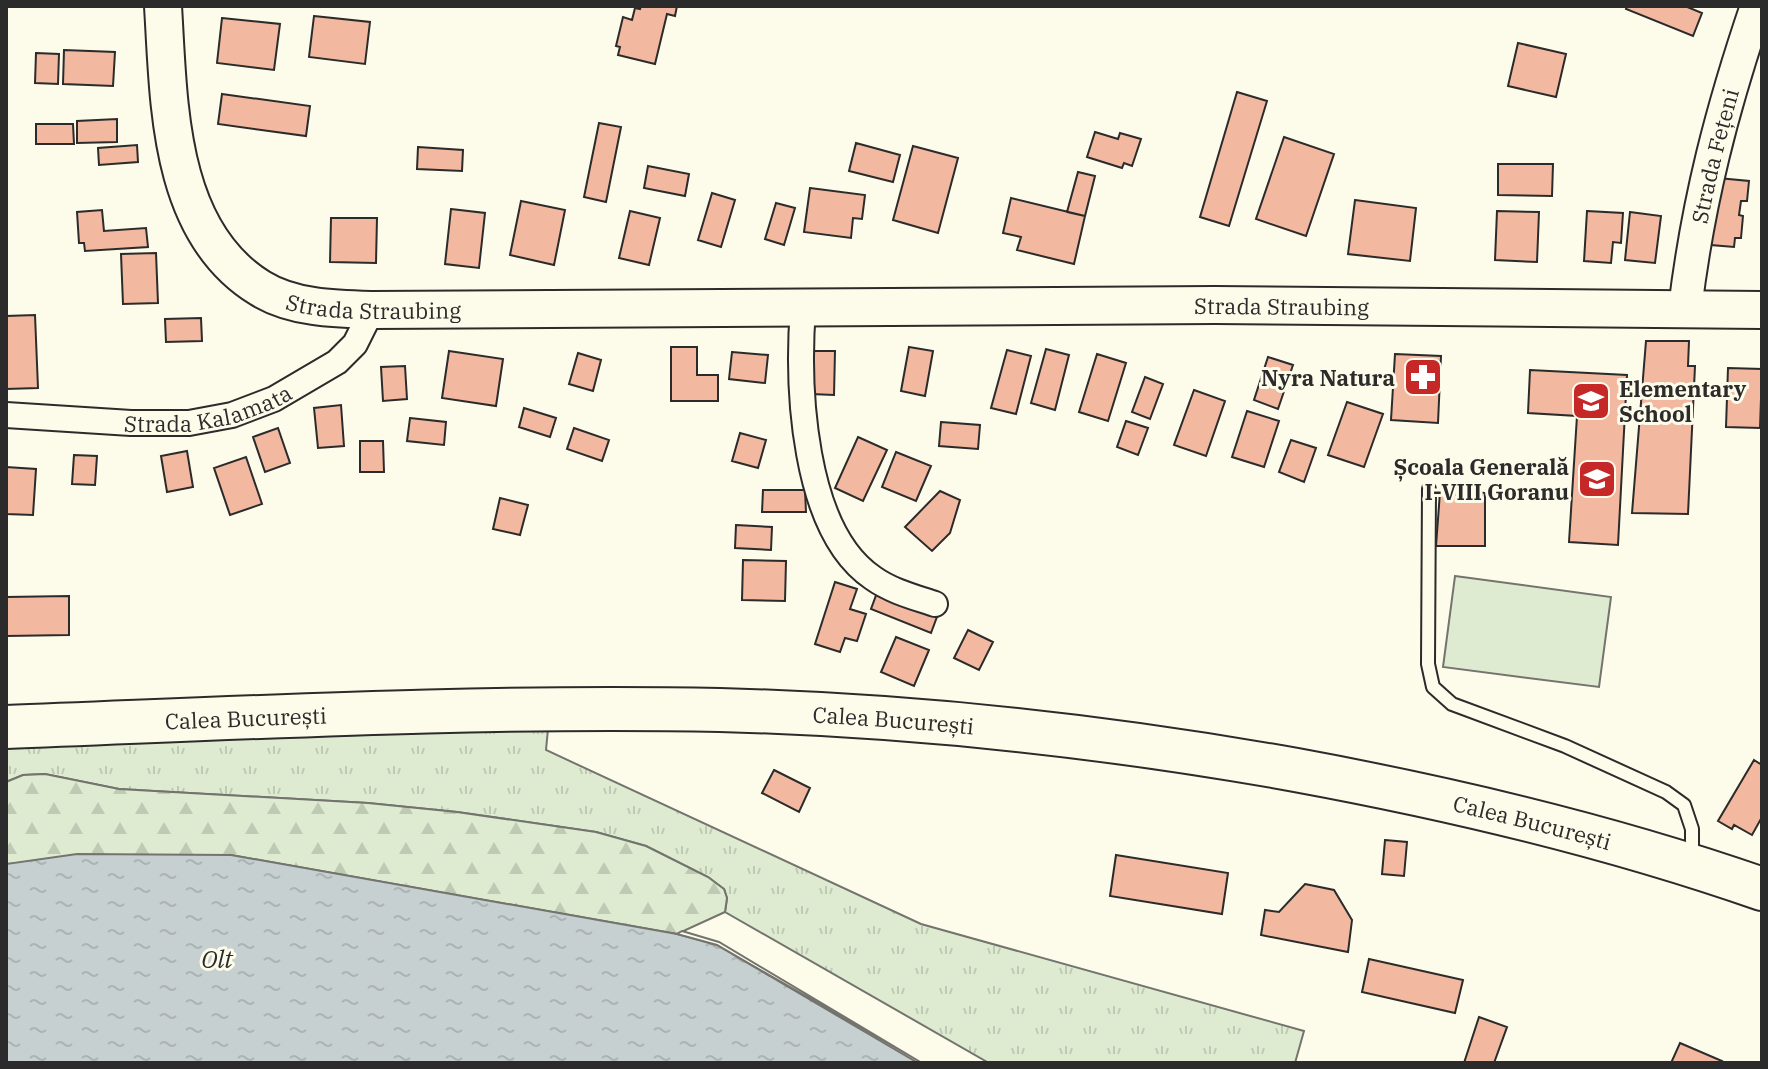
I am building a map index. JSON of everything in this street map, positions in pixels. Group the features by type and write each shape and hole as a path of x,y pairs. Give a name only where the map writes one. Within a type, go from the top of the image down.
{"highway":[{"name":"Calea București","path":"6,727 579,709 722,710 882,718 1102,740 1326,776 1538,822 1692,865 1762,889"}],"main road":[{"name":"Strada Straubing","path":"163,6 173,132 185,183 198,218 214,245 238,272 261,289 319,307 372,310 1231,305 1762,310"}],"street":[{"name":"Strada Fețeni","path":"1685,309 1700,201 1717,134 1757,6"},
{"path":"803,308 801,388 806,436 826,514 847,553 873,579 935,604"},
{"name":"Strada Kalamata","path":"6,415 131,423 189,423 232,415 274,399 337,362 355,344 372,310"}],"lane":[{"path":"1429,489 1428,664 1433,687 1452,704 1565,746 1666,792 1684,805 1692,829 1692,865"}],"green space":[{"path":"1455,576 1611,597 1599,687 1443,667"},
{"path":"548,729 546,750 921,924 1304,1031 1295,1063 989,1063 725,912 727,898 724,889 708,877 646,846 596,832 368,803 119,789 45,774 23,775 6,782 6,746"},
{"path":"45,774 119,789 368,803 596,832 646,846 708,877 724,889 727,898 725,912 677,934 231,855 6,864 6,782 23,775"}],"water":[{"name":"Olt","path":"77,854 231,855 677,934 717,945 918,1063 6,1063 6,864"}],"pier":[{"path":"682,931 719,942 922,1063 717,945 677,934"}],"building":[{"path":"641,6 677,6 675,16 667,14 655,64 618,55 620,47 616,46 623,17 632,20 635,8 640,9"},
{"path":"1627,6 1685,6 1702,13 1693,36 1626,9"},
{"path":"314,16 370,22 365,64 309,57"},
{"path":"222,18 280,24 274,70 217,63"},
{"path":"1518,43 1566,54 1556,97 1508,86"},
{"path":"64,50 115,52 113,86 63,84"},
{"path":"36,53 59,54 58,84 35,83"},
{"path":"1237,92 1267,101 1229,226 1200,217"},
{"path":"222,94 310,106 306,136 218,124"},
{"path":"117,119 117,142 77,143 77,121"},
{"path":"599,123 621,127 606,202 584,197"},
{"path":"36,124 73,124 74,144 36,144"},
{"path":"1095,132 1118,139 1120,133 1141,139 1132,166 1124,163 1122,168 1087,157"},
{"path":"1284,137 1334,154 1306,236 1256,219"},
{"path":"856,143 900,155 893,182 849,171"},
{"path":"137,145 138,162 99,165 98,148"},
{"path":"913,146 958,158 938,233 893,220"},
{"path":"418,147 463,150 462,171 417,169"},
{"path":"1498,164 1553,164 1552,196 1498,195"},
{"path":"648,166 689,174 685,196 644,188"},
{"path":"1078,172 1095,176 1085,216 1067,212"},
{"path":"1718,178 1749,181 1747,201 1741,201 1739,215 1743,216 1741,238 1735,238 1734,247 1711,245"},
{"path":"810,188 865,195 862,219 853,218 851,238 804,232"},
{"path":"712,193 735,200 721,247 698,240"},
{"path":"1011,198 1085,216 1074,264 1017,250 1021,237 1003,233"},
{"path":"1355,200 1416,208 1410,261 1348,254"},
{"path":"521,201 565,210 554,265 510,255"},
{"path":"776,203 795,208 784,245 765,239"},
{"path":"451,209 485,213 479,268 445,264"},
{"path":"102,210 104,231 146,228 148,247 85,251 84,243 79,243 77,212"},
{"path":"630,211 660,218 649,265 619,258"},
{"path":"1497,211 1539,212 1537,262 1495,260"},
{"path":"1587,211 1623,213 1621,243 1613,242 1611,263 1584,261"},
{"path":"1630,212 1661,216 1655,263 1625,260"},
{"path":"331,218 377,218 376,263 330,262"},
{"path":"156,253 158,303 123,304 121,254"},
{"path":"35,315 38,388 6,389 6,316"},
{"path":"201,318 202,341 166,342 165,319"},
{"path":"1646,341 1689,341 1688,366 1695,366 1688,514 1632,513"},
{"path":"671,347 697,347 697,375 718,375 718,401 671,401"},
{"path":"909,347 933,351 925,396 901,391"},
{"path":"1046,349 1069,355 1055,410 1031,403"},
{"path":"1007,350 1031,356 1016,414 991,408"},
{"path":"449,351 503,359 496,406 442,398"},
{"path":"813,351 835,351 834,395 811,394"},
{"path":"732,352 768,355 765,383 729,379"},
{"path":"578,353 601,360 593,391 569,384"},
{"path":"1097,354 1126,363 1108,421 1079,412"},
{"path":"1395,354 1441,356 1438,423 1391,420"},
{"path":"1268,357 1293,365 1278,409 1254,400"},
{"path":"405,366 407,399 383,401 381,367"},
{"path":"1728,368 1762,369 1760,428 1726,427"},
{"name":"Școala Generală I-VIII Goranu","path":"1530,370 1627,375 1618,545 1569,542 1577,416 1528,413"},
{"path":"1145,377 1163,384 1150,419 1132,412"},
{"path":"1194,390 1225,401 1206,456 1174,445"},
{"path":"1347,402 1383,414 1364,467 1328,455"},
{"path":"341,405 344,446 318,448 314,408"},
{"path":"524,408 556,418 550,437 519,427"},
{"path":"1247,411 1279,421 1264,467 1232,457"},
{"path":"410,418 446,422 444,445 407,441"},
{"path":"1126,421 1148,428 1138,455 1117,447"},
{"path":"941,422 980,425 978,449 939,446"},
{"path":"278,428 290,463 265,472 253,437"},
{"path":"574,428 609,440 602,461 567,449"},
{"path":"740,433 766,440 758,468 732,461"},
{"path":"858,437 887,450 863,501 835,488"},
{"path":"1291,440 1316,448 1304,482 1279,472"},
{"path":"360,441 383,441 384,472 360,472"},
{"path":"187,451 193,487 167,492 161,456"},
{"path":"896,452 931,466 916,501 882,487"},
{"path":"74,455 97,456 95,485 72,484"},
{"path":"246,457 262,504 230,515 214,468"},
{"path":"6,467 36,469 33,515 6,514"},
{"path":"763,490 805,490 806,512 762,512"},
{"path":"1467,490 1485,493 1485,546 1436,546 1440,492"},
{"path":"940,491 960,500 950,533 932,551 905,527"},
{"path":"500,498 528,505 520,535 493,529"},
{"path":"736,525 772,527 771,550 735,548"},
{"path":"743,560 786,561 785,601 742,600"},
{"path":"835,582 857,589 850,609 866,614 857,641 845,638 840,652 815,644"},
{"path":"878,590 938,614 931,633 871,609"},
{"path":"69,596 69,635 6,636 6,597"},
{"path":"968,630 993,642 979,670 954,658"},
{"path":"896,637 929,650 914,686 881,672"},
{"path":"1754,760 1762,765 1762,817 1752,835 1718,821"},
{"path":"774,770 810,788 799,812 762,793"},
{"path":"1385,840 1407,842 1404,876 1382,874"},
{"path":"1116,855 1228,873 1222,914 1110,896"},
{"path":"1305,884 1334,890 1352,920 1348,952 1261,935 1265,910 1279,912"},
{"path":"1369,959 1463,980 1455,1013 1362,992"},
{"path":"1479,1017 1507,1027 1494,1063 1464,1063"},
{"path":"1680,1043 1722,1061 1671,1063"}],"place":[{"name":"Nyra Natura","path":"1423,377"},
{"name":"Elementary School","path":"1591,401"},
{"name":"Școala Generală I-VIII Goranu","path":"1597,479"}]}
